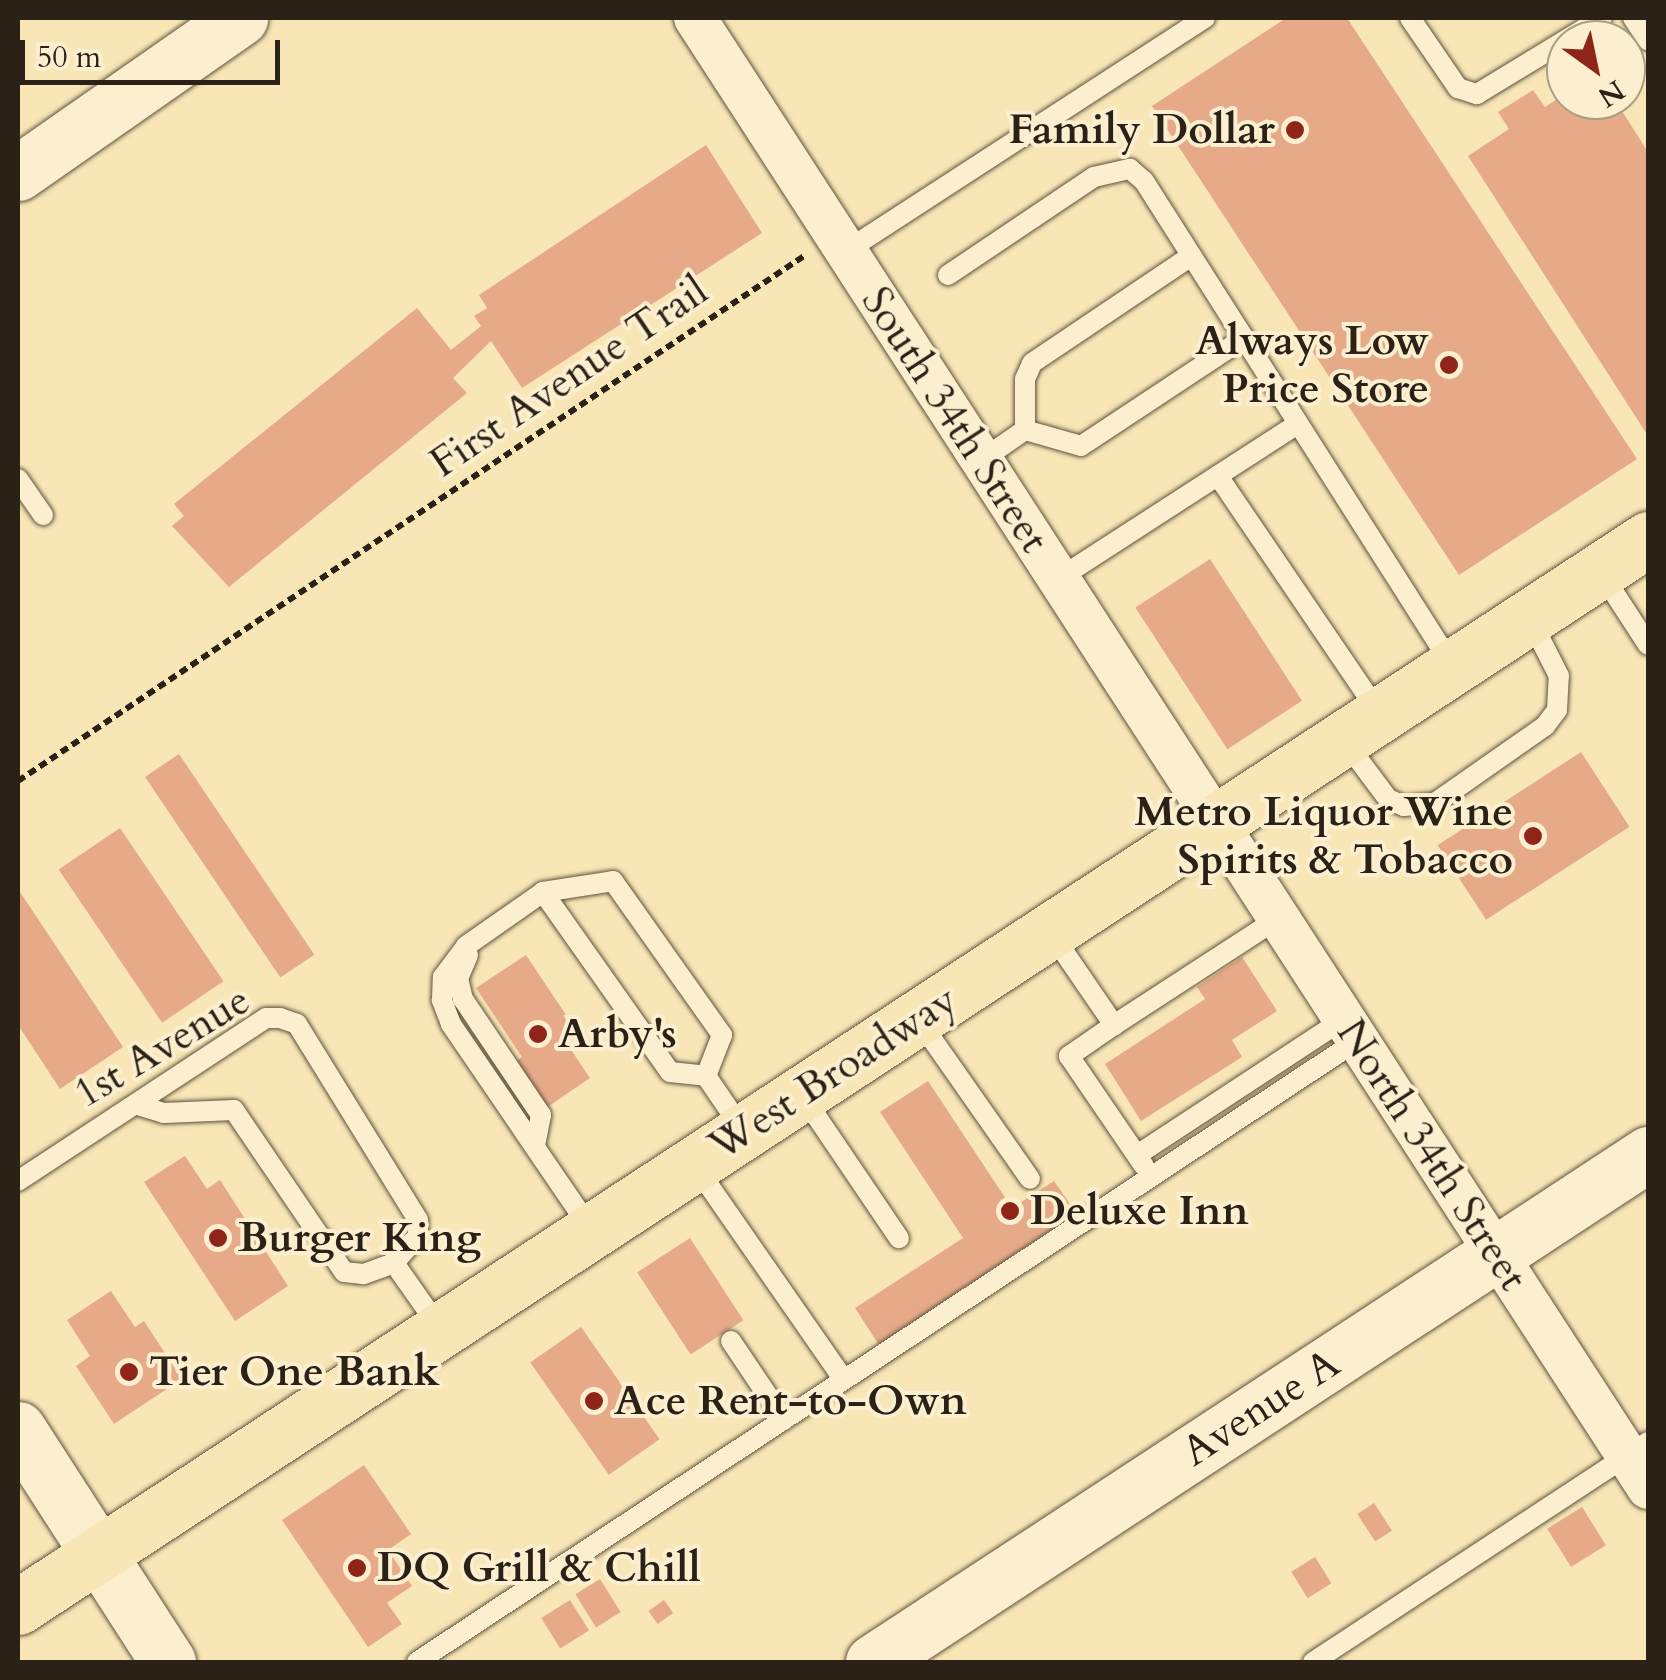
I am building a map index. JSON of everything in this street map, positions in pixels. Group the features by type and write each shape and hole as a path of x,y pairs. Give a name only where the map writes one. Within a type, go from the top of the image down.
{"main road":[{"name":"West Broadway","path":"18,1607 1648,539"}],"street":[{"path":"18,173 240,18"},
{"name":"South 34th Street","path":"698,19 1216,822"},
{"name":"North 34th Street","path":"1216,822 1496,1254 1642,1462"},
{"name":"Avenue A","path":"873,1662 1648,1154"},
{"path":"18,1430 168,1662"}],"lane":[{"path":"841,243 1205,18"},
{"path":"1410,18 1458,88 1477,94 1602,18"},
{"path":"1633,18 1648,40"},
{"path":"948,275 1113,169 1130,169 1144,181 1453,666"},
{"path":"1025,430 1025,379 1032,363 1191,256"},
{"path":"980,460 1025,430 1081,446 1244,338"},
{"path":"1058,579 1298,424"},
{"path":"1218,476 1361,727 1388,798 1404,806 1435,803 1545,726 1557,710 1559,676 1529,617"},
{"path":"18,480 43,516"},
{"path":"1600,570 1648,645"},
{"path":"591,1230 442,1000 443,977 486,929 542,892 613,881 722,1035 706,1076"},
{"path":"542,892 670,1072 706,1076 744,1131"},
{"path":"1152,1177 1069,1056 1279,918"},
{"path":"1050,931 1114,1025"},
{"name":"1st Avenue","path":"18,1181 266,1018 297,1024 418,1220 418,1236 394,1263"},
{"path":"917,1018 1030,1180"},
{"path":"1137,1155 1282,1060 1351,1030"},
{"path":"417,1662 1296,1081 1351,1030"},
{"path":"1282,1060 1296,1081"},
{"path":"801,1094 899,1238"},
{"path":"135,1104 164,1114 234,1110 344,1272 363,1274 394,1263 440,1330"},
{"path":"694,1165 844,1380"},
{"path":"730,1341 784,1420"},
{"path":"1312,1662 1642,1462"}],"path":[{"name":"First Avenue Trail","path":"18,781 841,243"}],"building":[{"name":"Always Low Price Store","path":"1286,18 1347,18 1637,459 1459,575 1152,106"},
{"path":"1533,90 1546,106 1546,120 1628,120 1648,152 1648,436 1468,156 1509,129 1498,112"},
{"path":"706,145 762,233 522,388 491,341 453,378 467,393 229,587 172,526 184,516 174,504 417,308 451,350 481,326 474,316 487,308 479,295"},
{"path":"1210,559 1302,701 1227,749 1135,607"},
{"name":"Metro Liquor Wine Spirits & Tobacco","path":"1581,752 1629,827 1486,920 1438,845"},
{"path":"179,754 314,955 280,978 145,777"},
{"path":"120,828 223,981 162,1023 59,869"},
{"path":"20,892 123,1047 60,1089 18,1025"},
{"name":"Arby's","path":"526,955 576,1030 563,1038 590,1078 543,1110 512,1064 522,1057 476,988"},
{"path":"1242,957 1277,1011 1232,1040 1242,1057 1141,1121 1105,1064 1205,999 1197,987"},
{"name":"Deluxe Inn","path":"928,1081 1012,1208 1054,1181 1077,1214 879,1345 855,1308 963,1238 880,1112"},
{"name":"Burger King","path":"185,1156 207,1189 220,1180 288,1286 235,1321 144,1182"},
{"path":"690,1238 743,1320 691,1355 637,1272"},
{"name":"Tier One Bank","path":"111,1291 135,1327 144,1321 182,1379 114,1424 76,1366 90,1356 67,1320"},
{"name":"Ace Rent-to-Own","path":"581,1327 660,1439 609,1475 530,1363"},
{"name":"DQ Grill & Chill","path":"364,1465 411,1534 388,1550 412,1586 387,1603 402,1624 368,1647 282,1520"},
{"path":"1374,1503 1392,1531 1375,1542 1357,1514"},
{"path":"1582,1507 1606,1545 1571,1567 1547,1529"},
{"path":"1315,1557 1331,1583 1308,1598 1291,1572"},
{"path":"600,1579 621,1612 596,1627 575,1594"},
{"path":"570,1600 589,1631 560,1649 541,1618"},
{"path":"664,1600 673,1613 658,1624 648,1611"}],"place":[{"name":"Family Dollar","path":"1295,130"},
{"name":"Always Low Price Store","path":"1449,365"},
{"name":"Metro Liquor Wine Spirits & Tobacco","path":"1533,836"},
{"name":"Arby's","path":"538,1034"},
{"name":"Deluxe Inn","path":"1010,1211"},
{"name":"Burger King","path":"218,1238"},
{"name":"Tier One Bank","path":"129,1372"},
{"name":"Ace Rent-to-Own","path":"594,1401"},
{"name":"DQ Grill & Chill","path":"357,1568"}]}
